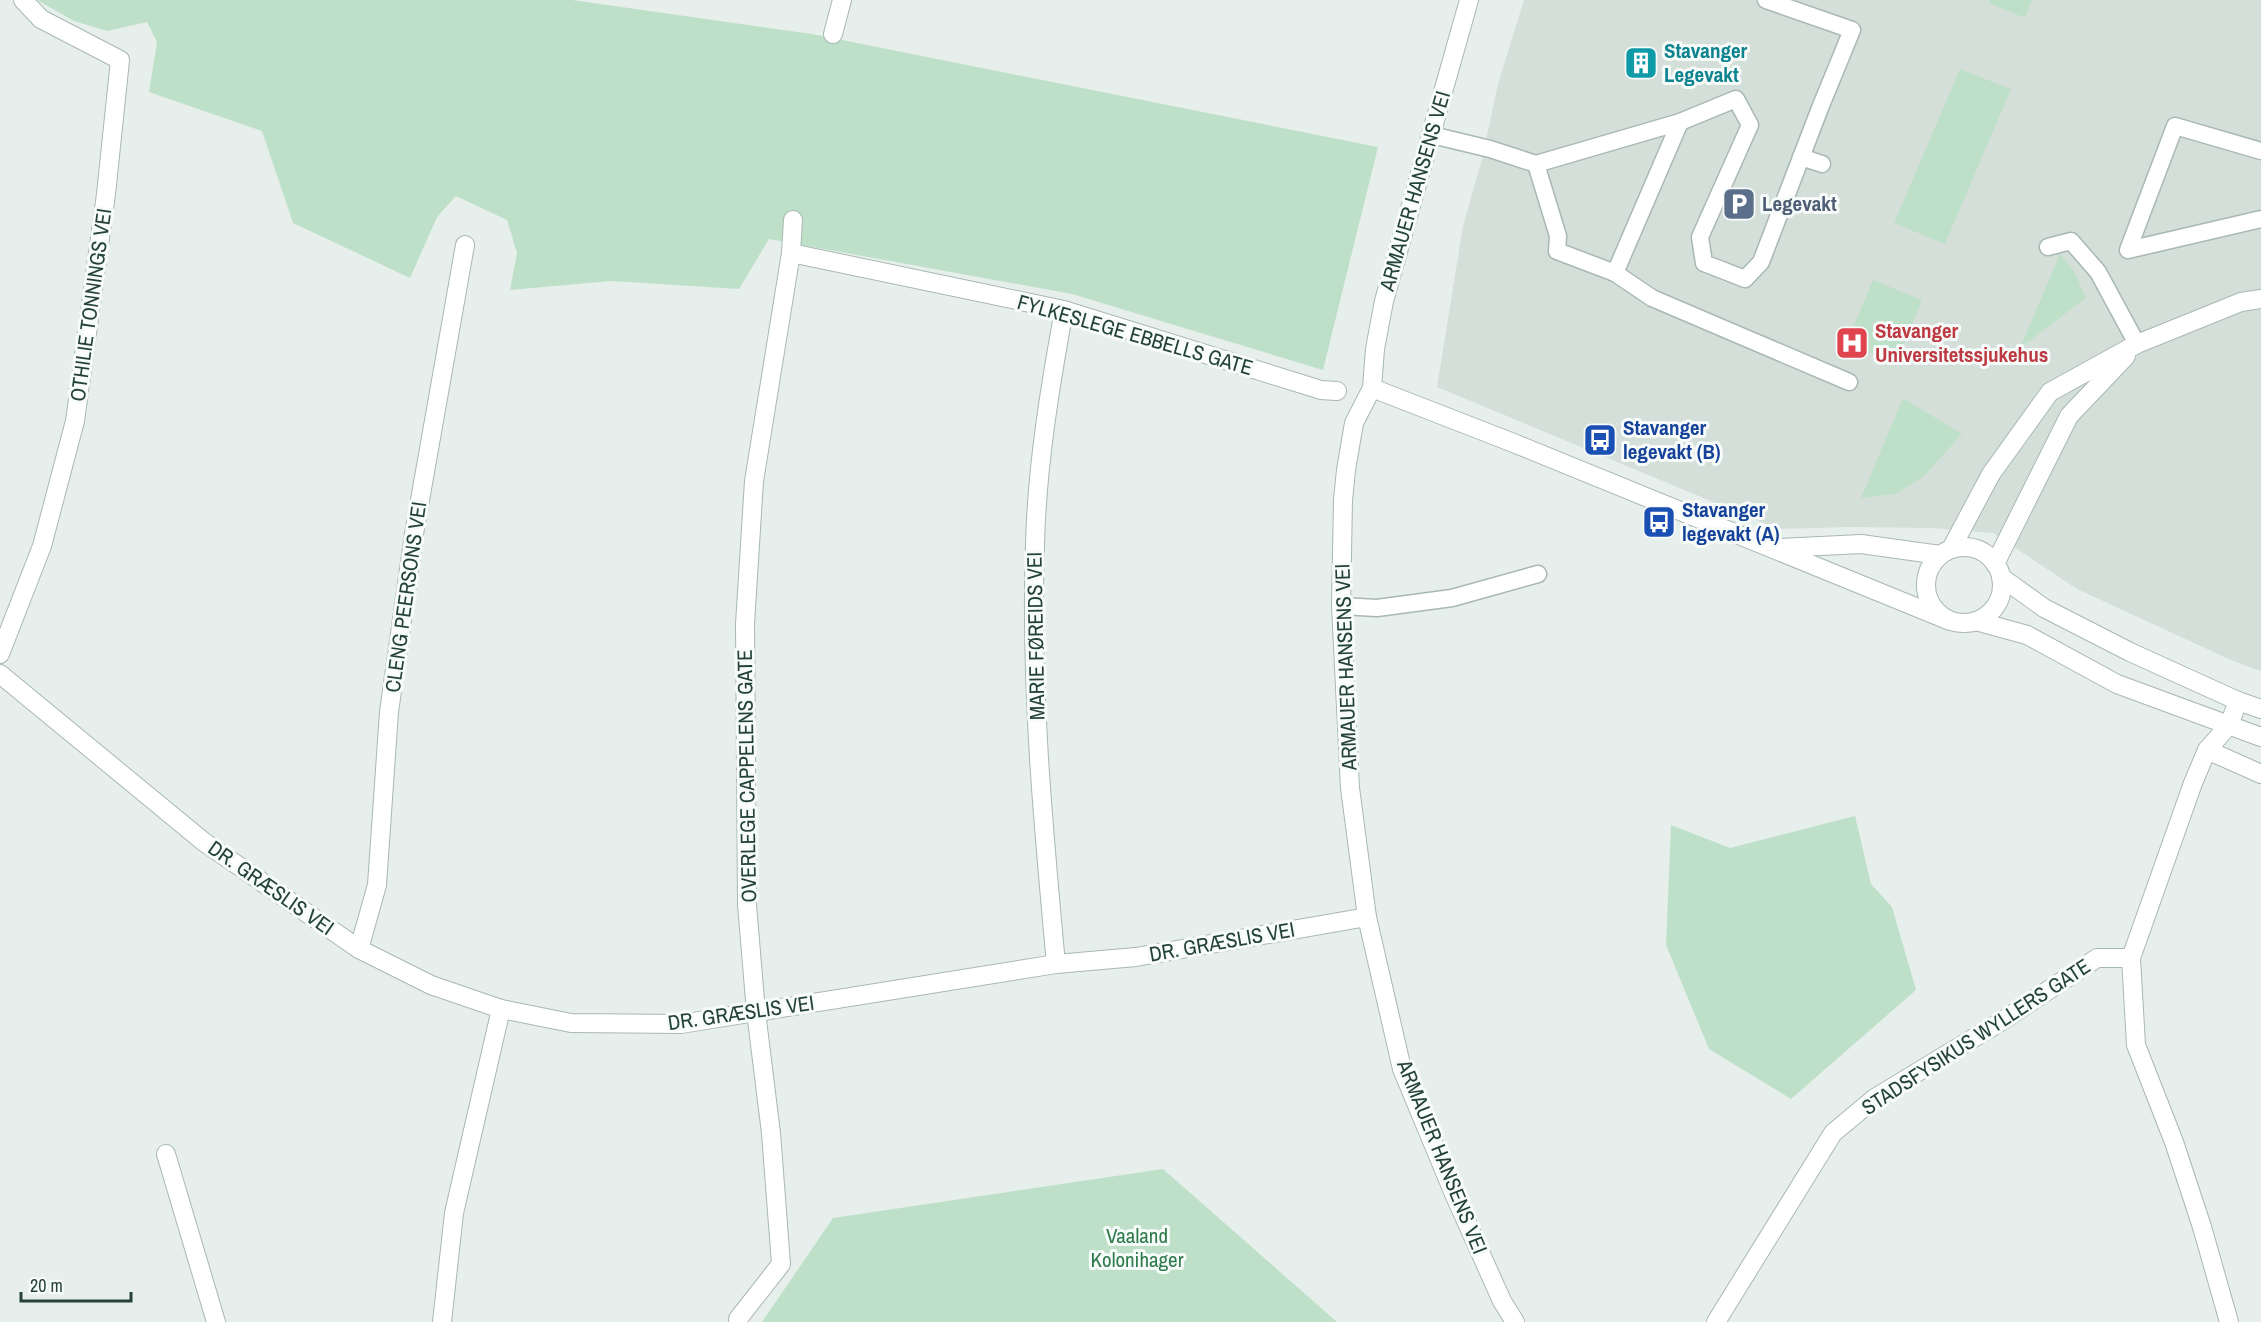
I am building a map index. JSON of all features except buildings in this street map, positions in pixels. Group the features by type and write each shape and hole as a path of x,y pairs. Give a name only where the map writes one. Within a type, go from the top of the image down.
{"street":[{"name":"OTHILIE TONNINGS VEI","path":"0,654 42,546 75,421 106,194 120,60 41,19 23,0"},
{"path":"833,34 842,0"},
{"name":"ARMAUER HANSENS VEI","path":"1467,1 1432,135 1384,301 1375,348 1372,388 1354,423 1343,500 1341,606 1350,788 1367,917 1402,1069 1454,1194 1502,1301 1515,1322"},
{"name":"OVERLEGE CAPPELENS GATE","path":"738,1319 781,1264 771,1133 756,1012 747,905 745,624 754,481 794,220"},
{"name":"CLENG PEERSONS VEI","path":"359,949 377,885 390,704 414,534 465,244"},
{"name":"FYLKESLEGE EBBELLS GATE","path":"790,253 1064,310 1321,390 1336,391"},
{"path":"1950,621 1930,604 1926,591 1929,572 1946,552 1991,474 2050,392 2137,344 2241,302 2261,299"},
{"name":"MARIE FØREIDS VEI","path":"1056,964 1040,780 1035,657 1035,543 1051,381 1064,310"},
{"path":"1372,388 1774,548 1950,621 1964,623 1976,621 1988,615 1996,605 2001,593 1998,570 2069,416 2137,344"},
{"path":"1774,548 1861,544 1946,552 1964,547 1976,548 1987,555 1998,570 2044,608 2130,652 2238,702 2261,709"},
{"path":"1976,621 2027,634 2117,684 2261,737"},
{"name":"DR. GRÆSLIS VEI","path":"0,674 204,842 359,949 431,985 501,1009 571,1023 681,1024 1056,964 1136,957 1367,917"},
{"path":"2229,1322 2181,1163 2136,1046 2131,958 2207,750 2229,725 2238,702"},
{"path":"2207,750 2261,774"},
{"name":"STADSFYSIKUS WYLLERS GATE","path":"1716,1322 1833,1133 1875,1098 2005,1019 2097,958 2131,958"},
{"path":"442,1322 454,1213 501,1009"},
{"path":"166,1155 216,1322"}],"lane":[{"path":"1432,135 1490,148 1536,164 1680,122 1736,99 1750,125 1701,237 1704,263 1745,279 1761,262 1852,30 1766,0"},
{"path":"1615,273 1680,122"},
{"path":"2261,151 2175,126 2128,250 2261,219"},
{"path":"1801,157 1822,164"},
{"path":"1536,164 1558,236 1557,251 1615,273 1652,298 1849,382"},
{"path":"2048,247 2071,241 2098,272 2137,344"},
{"path":"1341,606 1377,608 1452,598 1538,574"}],"shaded area":[{"name":"Stavanger Universitetssjukehus","path":"1524,0 2261,0 2261,671 2233,661 2077,589 1993,533 1932,528 1778,529 1437,387 1463,226 1482,159 1498,84"}],"green space":[{"path":"37,0 572,0 812,34 1378,147 1323,370 1072,294 769,239 739,289 611,281 510,290 517,253 507,220 456,196 437,217 410,278 293,223 262,131 149,92 157,42 147,22 107,31 74,21"},
{"path":"1990,0 2032,0 2025,18 1989,3"},
{"path":"1960,69 2011,89 1945,244 1894,223"},
{"path":"2060,254 2074,271 2086,298 2020,348"},
{"path":"1873,280 1922,300 1896,364 1847,342"},
{"path":"1903,398 1962,434 1923,477 1895,494 1861,498"},
{"path":"1855,816 1871,884 1892,907 1916,990 1791,1099 1709,1049 1666,945 1671,825 1730,848"},
{"name":"Vaaland Kolonihager","path":"1163,1169 1337,1322 762,1322 833,1218"}],"place":[{"name":"Stavanger Legevakt","path":"1641,63"},
{"name":"Legevakt","path":"1739,204"},
{"name":"Stavanger Universitetssjukehus","path":"1852,343"},
{"name":"Stavanger legevakt (B)","path":"1600,440"},
{"name":"Stavanger legevakt (A)","path":"1659,522"}]}
